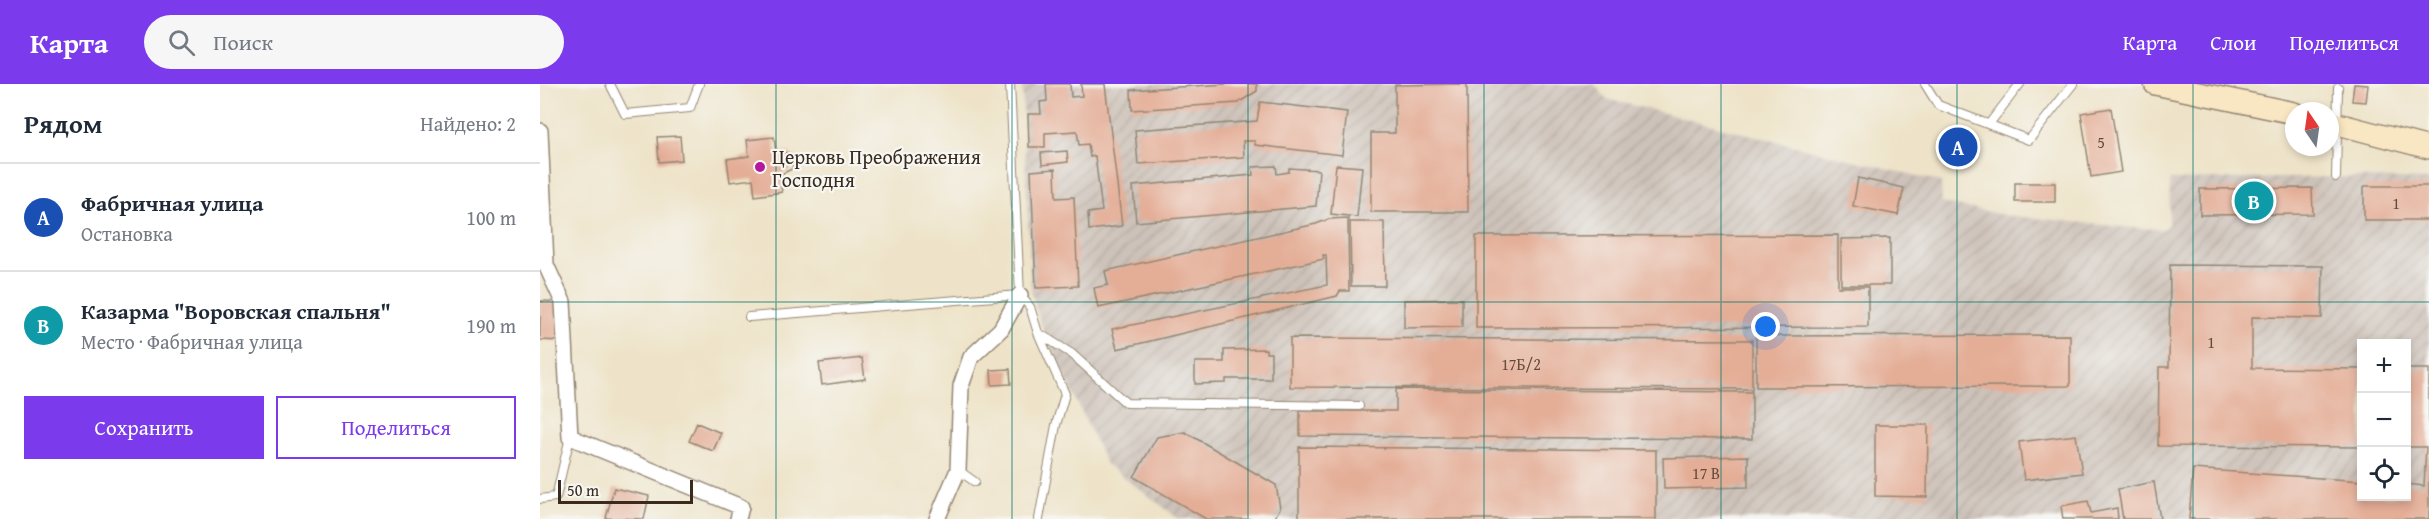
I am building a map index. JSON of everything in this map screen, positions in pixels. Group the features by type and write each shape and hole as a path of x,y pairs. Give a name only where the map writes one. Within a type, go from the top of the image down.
{"street":[{"path":"2155,84 2285,111"},
{"path":"2339,125 2429,148"},
{"path":"540,131 546,265 563,302 570,437 741,507 738,519"},
{"path":"937,519 958,470 961,386 971,357 1001,329 1020,295"}],"lane":[{"path":"610,84 625,114 690,108 699,84"},
{"path":"1010,84 1020,295 1030,307 1038,333 1065,394 1056,425 1039,519"},
{"path":"1925,84 1938,105 2029,140 2073,84"},
{"path":"1989,124 2020,84"},
{"path":"2336,102 2338,88"},
{"path":"2335,156 2336,177"},
{"path":"749,317 1020,295"},
{"path":"1038,333 1072,354 1126,403 1359,406"},
{"path":"540,499 556,497 570,437"},
{"path":"958,470 975,482"}],"shaded area":[{"path":"1022,84 1594,84 1607,99 1941,182 1942,203 2004,215 2133,228 2163,229 2169,224 2170,180 2336,177 2429,180 2429,519 1179,519 1106,464 1040,322 1031,291"}],"building":[{"path":"1046,84 1070,84 1071,97 1082,96 1081,84 1105,84 1122,226 1089,230 1088,213 1102,211 1095,156 1090,157 1088,144 1079,145 1077,131 1045,133 1045,147 1029,147 1028,114 1041,114 1040,102 1047,101"},
{"path":"1257,84 1257,91 1238,103 1132,110 1131,90"},
{"path":"1467,84 1468,212 1371,212 1371,133 1395,133 1395,85"},
{"path":"2354,84 2368,85 2366,102 2352,101"},
{"path":"1260,102 1347,112 1342,155 1255,145 1255,141 1243,141 1244,157 1138,164 1135,130 1257,121"},
{"path":"2111,108 2121,172 2091,177 2081,113"},
{"path":"680,136 682,160 659,162 657,137"},
{"name":"Церковь Преображения Господня","path":"774,137 776,152 790,153 794,161 792,169 779,175 782,192 755,196 753,179 730,182 727,159 749,156 747,140"},
{"path":"1962,139 1973,147 1966,156 1955,148"},
{"path":"1067,151 1068,162 1042,165 1041,153"},
{"path":"1336,165 1362,167 1357,217 1331,214"},
{"path":"1276,166 1277,174 1289,172 1289,168 1319,170 1316,206 1136,222 1133,186 1253,175 1252,167"},
{"path":"1055,169 1056,198 1074,197 1078,286 1036,288 1031,171"},
{"path":"1858,178 1904,188 1898,215 1853,206"},
{"path":"2015,183 2055,183 2055,202 2015,202"},
{"path":"2364,186 2429,186 2429,220 2364,220"},
{"path":"2312,188 2313,214 2200,215 2200,189"},
{"path":"1348,218 1349,291 1340,291 1337,296 1117,349 1112,329 1327,285 1326,255 1323,255 1324,259 1098,308 1094,288 1108,285 1105,271 1316,224 1329,219"},
{"path":"1350,222 1384,222 1385,286 1351,286"},
{"path":"1838,235 1838,287 1868,287 1868,327 1476,328 1476,236"},
{"path":"1890,238 1890,285 1841,285 1841,239"},
{"path":"2170,265 2323,266 2322,318 2252,317 2252,368 2357,369 2357,447 2158,446 2159,367 2169,367"},
{"path":"1462,299 1462,327 1404,328 1404,300"},
{"path":"540,301 563,302 562,341 540,340"},
{"path":"2070,335 2070,386 1756,387 1756,336"},
{"path":"1290,338 1752,340 1752,389 1290,387"},
{"path":"1266,349 1266,353 1271,353 1271,379 1226,379 1226,383 1195,384 1195,362 1224,362 1224,350"},
{"path":"862,358 865,379 822,385 819,363"},
{"path":"1010,369 1011,384 992,385 991,370"},
{"path":"2411,369 2429,369 2429,519 2189,519 2193,469 2357,481 2357,501 2411,501 2411,485 2424,486 2426,447 2411,447"},
{"path":"1396,389 1752,392 1752,439 1300,436 1300,411 1396,411"},
{"path":"697,423 721,433 713,451 689,441"},
{"path":"1875,425 1928,425 1927,497 1875,496"},
{"path":"1185,432 1276,485 1280,508 1274,519 1206,519 1134,477 1157,437"},
{"path":"2076,435 2082,473 2024,480 2019,442"},
{"path":"1299,447 1656,450 1656,519 1299,519"},
{"path":"1748,456 1748,487 1664,489 1663,458"},
{"path":"2154,482 2160,519 2123,519 2118,489"},
{"path":"614,488 649,496 644,519 606,518"},
{"path":"2088,501 2091,513 2117,508 2118,519 2063,519 2061,506"}],"place":[{"name":"Фабричная улица","path":"1958,147"},
{"name":"Церковь Преображения Господня","path":"760,167"},
{"name":"Казарма \"Воровская спальня\"","path":"2254,201"}]}
